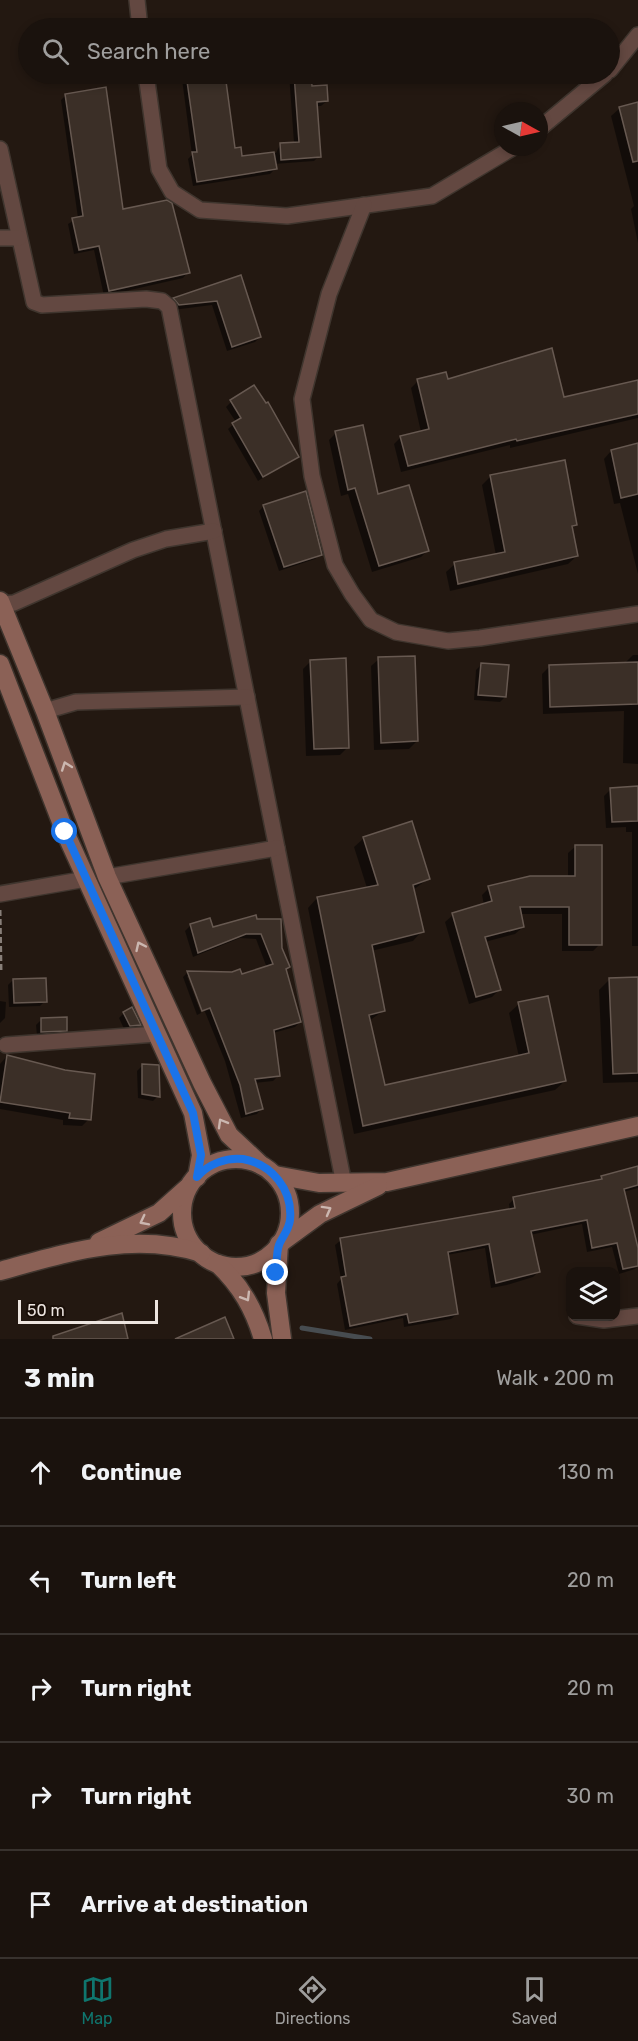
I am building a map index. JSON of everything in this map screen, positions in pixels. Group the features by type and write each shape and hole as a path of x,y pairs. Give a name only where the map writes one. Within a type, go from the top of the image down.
{"main road":[{"path":"1,603 108,877 218,1115 229,1135 283,1184 289,1202 290,1221 279,1244 270,1255 253,1264 235,1267 216,1263"},
{"path":"0,664 86,879 195,1120 201,1155 183,1203 183,1221 189,1239 201,1253 235,1280 247,1298 263,1339"},
{"path":"83,1249 159,1213 193,1181 218,1162 236,1158 254,1161 268,1170 344,1184 387,1182 638,1126"},
{"path":"279,1244 320,1214 387,1182"},
{"path":"0,1271 83,1249 131,1243 178,1246 201,1253"},
{"path":"279,1244 276,1293 282,1339"}],"street":[{"path":"137,0 139,18"},
{"path":"620,57 638,35"},
{"path":"147,84 159,169 172,192 200,210 287,216 432,196 499,156"},
{"path":"548,122 593,84"},
{"path":"0,149 34,302 42,305 146,299 162,301 169,307 344,1184"},
{"path":"364,205 329,294 302,399 312,476 335,565 352,594 371,620 396,632 448,640 480,638 638,614"},
{"path":"0,238 19,238"},
{"path":"1,603 14,603 133,550 166,539 214,531"},
{"path":"45,711 76,702 247,697"},
{"path":"108,877 277,848"},
{"path":"0,894 86,879"},
{"path":"6,1045 156,1034"},
{"path":"620,1318 638,1316"}],"path":[{"path":"0,894 1,971"}],"building":[{"path":"187,84 226,84 235,148 241,147 242,156 274,152 277,169 197,182 192,152 197,152"},
{"path":"295,84 327,85 328,101 317,102 321,157 281,160 280,143 299,142"},
{"path":"106,87 123,209 167,200 172,203 190,273 109,291 99,246 79,250 72,218 83,216 65,94"},
{"path":"638,102 638,161 633,162 619,107"},
{"path":"241,275 261,337 232,347 217,301 179,305 173,298"},
{"path":"552,348 564,397 638,380 638,414 517,441 516,439 408,466 400,436 429,429 417,379 446,372 448,379"},
{"path":"254,385 266,403 268,402 299,457 263,477 232,423 241,418 230,400"},
{"path":"363,425 378,494 409,485 429,551 379,566 355,488 348,490 335,431"},
{"path":"638,443 638,494 621,498 611,450"},
{"path":"565,460 577,525 572,526 578,556 458,584 454,562 505,552 490,475"},
{"path":"306,491 322,555 284,567 263,505"},
{"path":"415,656 418,741 381,743 378,657"},
{"path":"346,658 349,748 314,749 310,660"},
{"path":"638,662 638,704 550,707 549,665"},
{"path":"481,663 509,665 506,697 478,695"},
{"path":"638,786 638,821 612,822 610,788"},
{"path":"412,821 430,879 413,885 424,932 372,945 385,1011 369,1015 385,1085 529,1053 518,1002 548,996 566,1081 363,1126 317,897 378,885 363,837"},
{"path":"575,845 602,845 602,945 569,945 569,907 520,907 524,927 485,937 501,990 476,997 452,913 492,901 488,886 530,876 575,876"},
{"path":"256,915 257,919 281,919 282,948 290,967 286,969 301,1022 274,1030 280,1076 255,1079 263,1109 246,1114 240,1085 210,1008 202,1011 187,971 232,972 240,969 242,974 273,964 261,934 246,934 198,953 190,924 210,918 213,927"},
{"path":"638,977 638,1073 613,1074 609,978"},
{"path":"46,978 47,1002 14,1003 13,979"},
{"path":"132,1007 141,1025 130,1026 123,1012"},
{"path":"67,1017 67,1031 41,1032 41,1018"},
{"path":"7,1055 65,1070 95,1074 91,1120 69,1118 70,1113 0,1102"},
{"path":"142,1064 159,1065 160,1097 142,1094"},
{"path":"638,1166 638,1185 624,1189 638,1248 638,1266 623,1269 617,1243 592,1248 587,1220 531,1231 540,1272 496,1283 489,1244 448,1252 458,1314 409,1323 407,1314 350,1326 341,1277 346,1276 340,1238 515,1208 513,1197 602,1179 601,1176"},
{"path":"122,1313 128,1339 53,1339 53,1336"},
{"path":"225,1317 234,1339 175,1339"}],"waterway":[{"path":"302,1328 370,1339"}],"route":[{"path":"65,832 193,1113 200,1136 201,1155 197,1177 218,1162 236,1158 254,1161 270,1170 283,1184 289,1202 290,1221 284,1239 279,1244 276,1273"}]}
